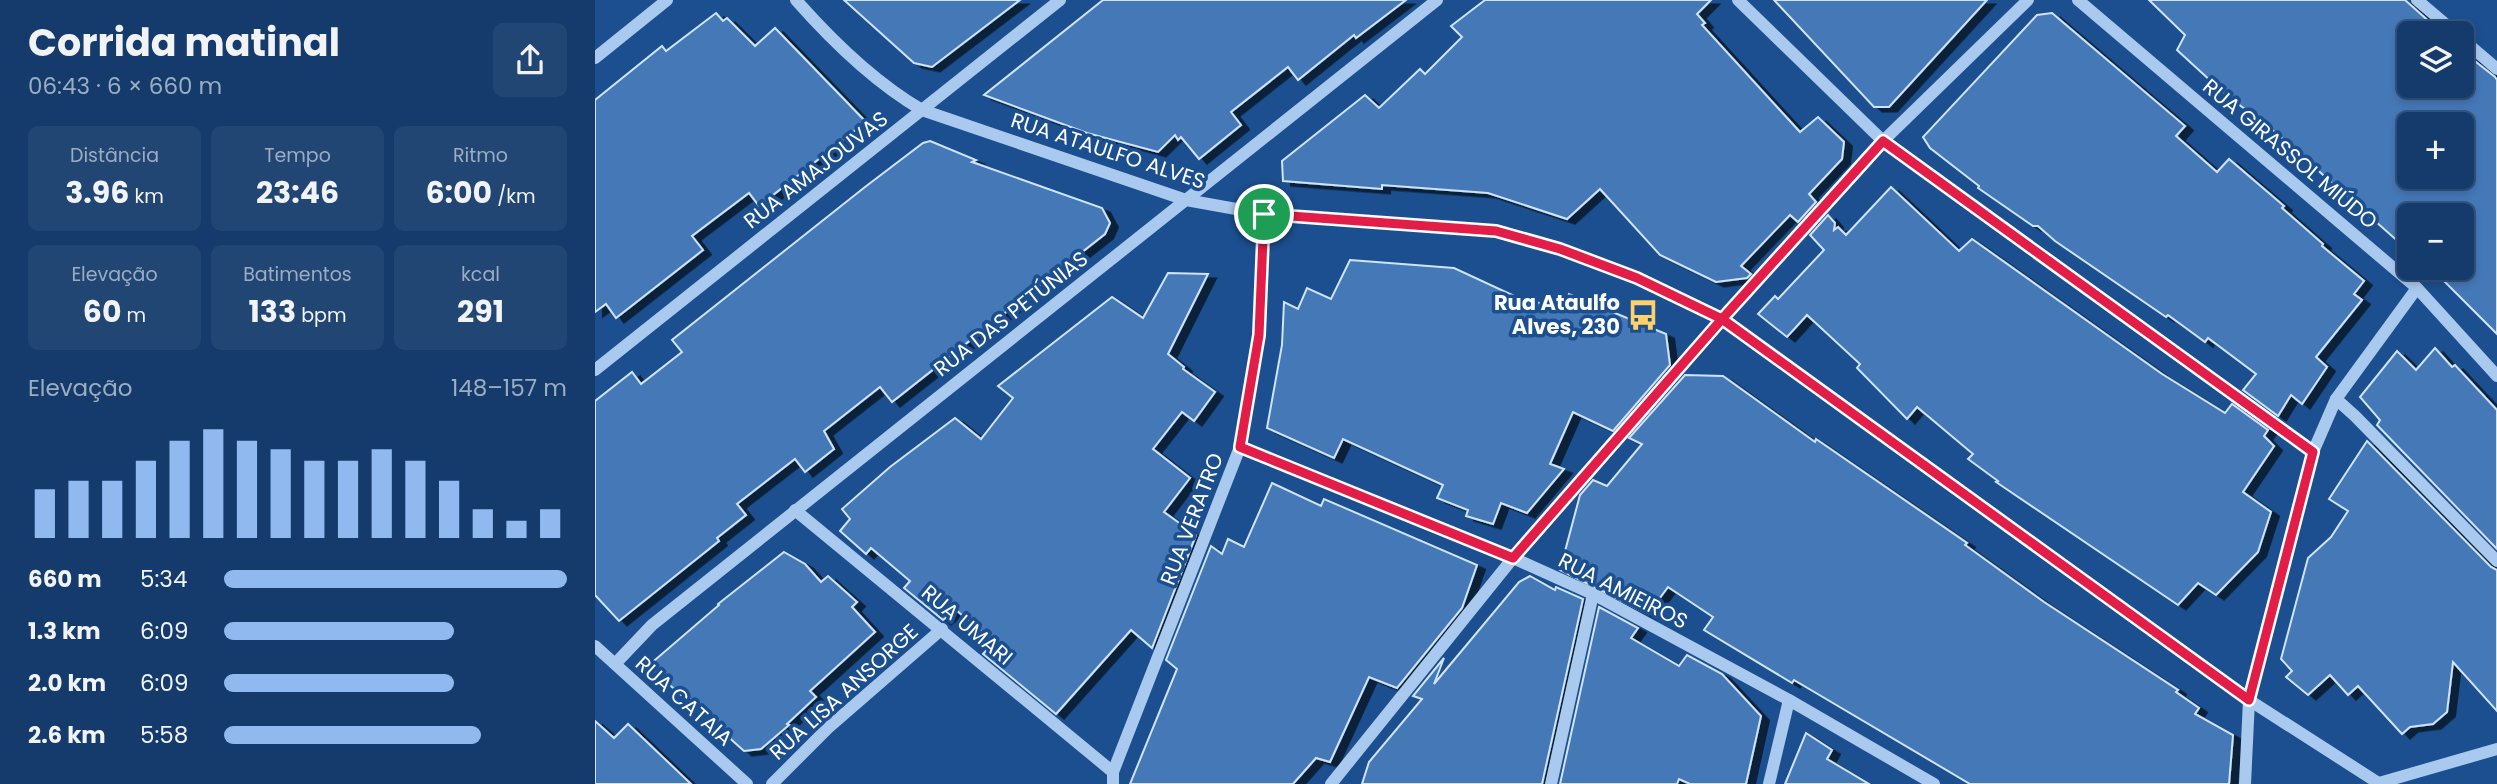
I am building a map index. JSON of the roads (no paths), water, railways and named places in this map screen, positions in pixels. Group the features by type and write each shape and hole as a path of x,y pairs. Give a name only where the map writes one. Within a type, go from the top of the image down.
{"street":[{"path":"595,58 667,0"},
{"name":"RUA ATAULFO ALVES","path":"796,0 849,55 891,92 922,110 1186,200 1264,214 1496,231 1560,249 1637,278 1722,319 2249,700 2379,784"},
{"name":"RUA AMAJOUVAS","path":"595,370 1060,0"},
{"name":"RUA DAS PETÚNIAS","path":"615,664 652,625 1437,0"},
{"path":"1738,0 1883,141 2313,452"},
{"path":"1331,784 1513,558 1722,319 1883,141 2028,0"},
{"name":"RUA GIRASSOL MIÚDO","path":"2078,0 2417,288 2497,376"},
{"path":"2417,0 2442,21"},
{"path":"2474,49 2497,69"},
{"name":"RUA VERATRO","path":"1113,778 1240,447 1259,335 1264,214"},
{"path":"2245,784 2249,700 2313,452 2336,399 2417,288"},
{"path":"2336,399 2497,561"},
{"name":"RUA AMIEIROS","path":"1240,447 1513,558 1593,594 1789,700 1934,784"},
{"name":"RUA UMARI","path":"795,510 942,629 1113,778"},
{"path":"1551,784 1593,594"},
{"name":"RUA LISA ANSORGE","path":"772,784 828,728 942,629"},
{"name":"RUA CATAIA","path":"595,646 747,784"},
{"path":"1769,784 1789,700"},
{"path":"2379,784 2497,749"}],"place":[{"name":"Rua Ataulfo Alves, 230","path":"1643,315"}]}
